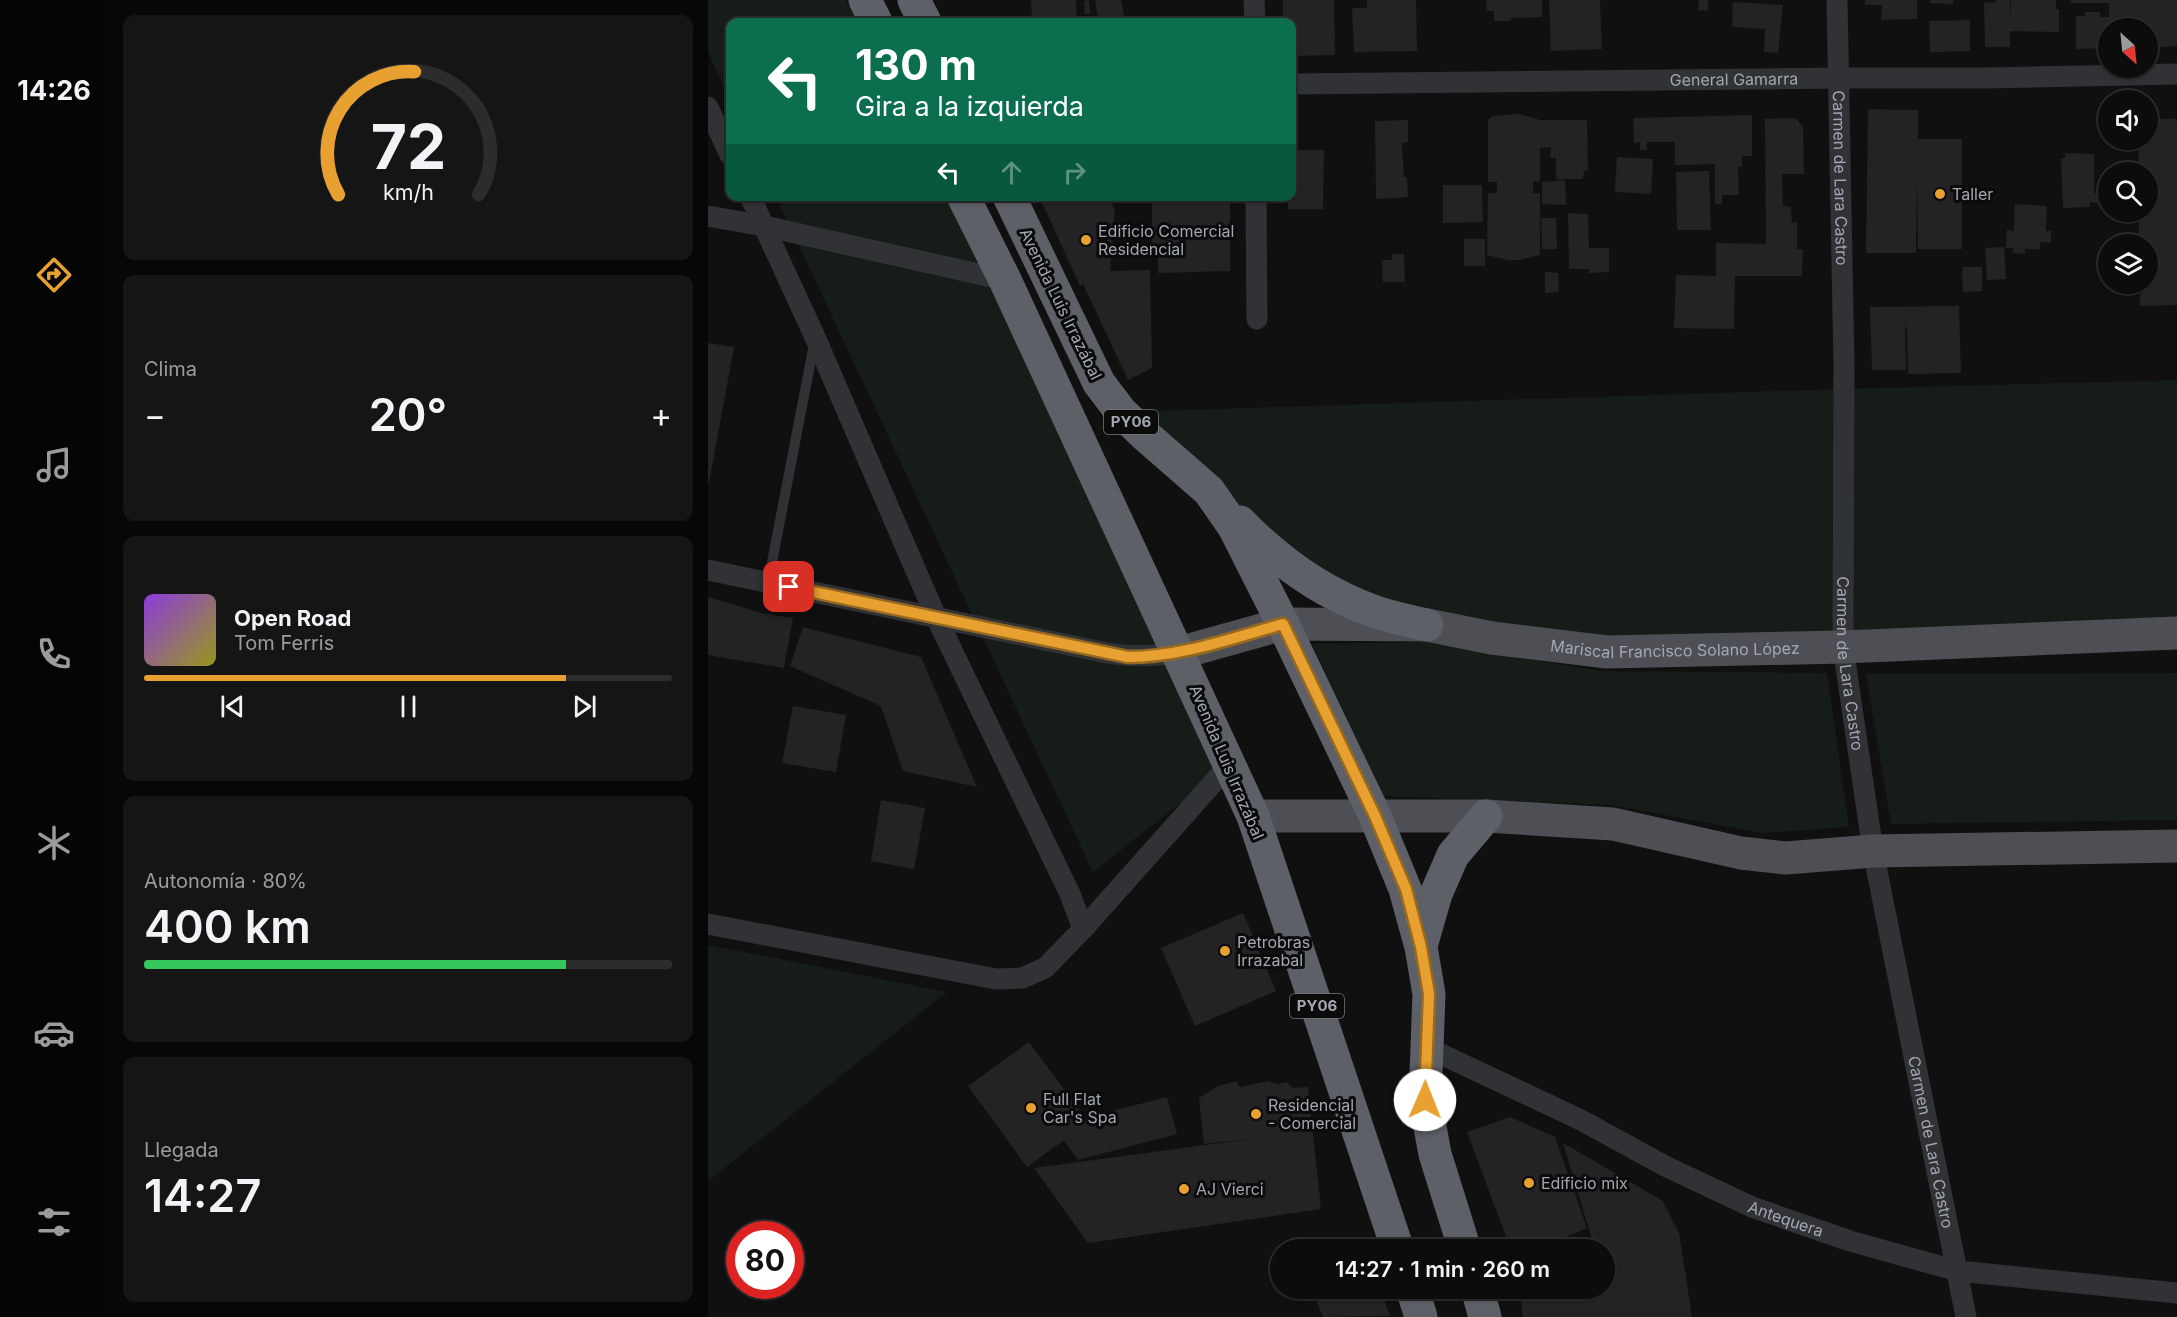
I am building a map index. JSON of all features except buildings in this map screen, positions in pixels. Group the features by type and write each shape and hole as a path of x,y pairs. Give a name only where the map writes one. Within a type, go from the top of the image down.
{"highway":[{"path":"865,0 874,18"},
{"path":"914,0 923,18"},
{"name":"Avenida Luis Irrazábal","path":"966,201 1005,280 1253,816 1394,1239"},
{"name":"Avenida Luis Irrazábal","path":"1011,201 1099,383 1121,412 1209,491 1234,527 1375,816 1406,889 1421,947 1429,994 1425,1100 1435,1154 1462,1239"},
{"path":"1209,491 1255,538 1287,565 1330,593 1374,611 1427,625"},
{"path":"1421,947 1436,894 1453,855 1486,816"},
{"path":"1415,1299 1421,1317"},
{"path":"1480,1299 1485,1317"}],"main road":[{"name":"Mariscal Francisco Solano López","path":"1179,653 1283,624 1427,625 1492,638 1607,652 1843,647 2177,633"},
{"path":"1253,816 1486,816 1613,824 1752,855 1786,858 1873,851 2177,846"}],"street":[{"path":"1254,0 1254,18"},
{"name":"Carmen de Lara Castro","path":"1837,0 1844,366 1843,647 1873,851 1966,1317"},
{"name":"General Gamarra","path":"1296,84 1988,78 2177,74"},
{"path":"708,107 726,145"},
{"path":"752,201 815,338 936,617 1071,894 1083,929"},
{"path":"1256,201 1257,319"},
{"path":"708,216 764,226 1005,280"},
{"path":"708,570 1128,657 1179,653"},
{"path":"708,924 996,979 1022,978 1045,968 1083,929 1229,765"},
{"name":"Antequera","path":"1426,1047 1581,1120 1665,1166 1752,1207 1850,1241 1958,1271 2177,1293"}],"lane":[{"path":"768,583 815,338"}],"shaded area":[{"path":"708,0 846,0 856,18 726,18 726,91 708,52"},
{"path":"778,201 947,201 1229,765 1093,872"},
{"path":"2177,380 2177,633 1607,652 1330,593 1121,412 1844,389"},
{"path":"1427,642 1601,671 1827,673 1849,827 1762,833 1611,805 1384,796 1312,644"},
{"path":"2177,673 2177,820 1891,824 1866,674"},
{"path":"708,945 947,992 708,1181"}],"place":[{"name":"Taller","path":"1940,194"},
{"name":"Edificio Comercial Residencial","path":"1086,240"},
{"name":"Petrobras Irrazabal","path":"1225,951"},
{"name":"Full Flat Car's Spa","path":"1031,1108"},
{"name":"Residencial - Comercial","path":"1256,1114"},
{"name":"Edificio mix","path":"1529,1183"},
{"name":"AJ Vierci","path":"1184,1189"}],"route":[{"path":"789,587 1128,657 1179,653 1283,624 1375,816 1406,889 1421,947 1429,994 1425,1100"}]}
